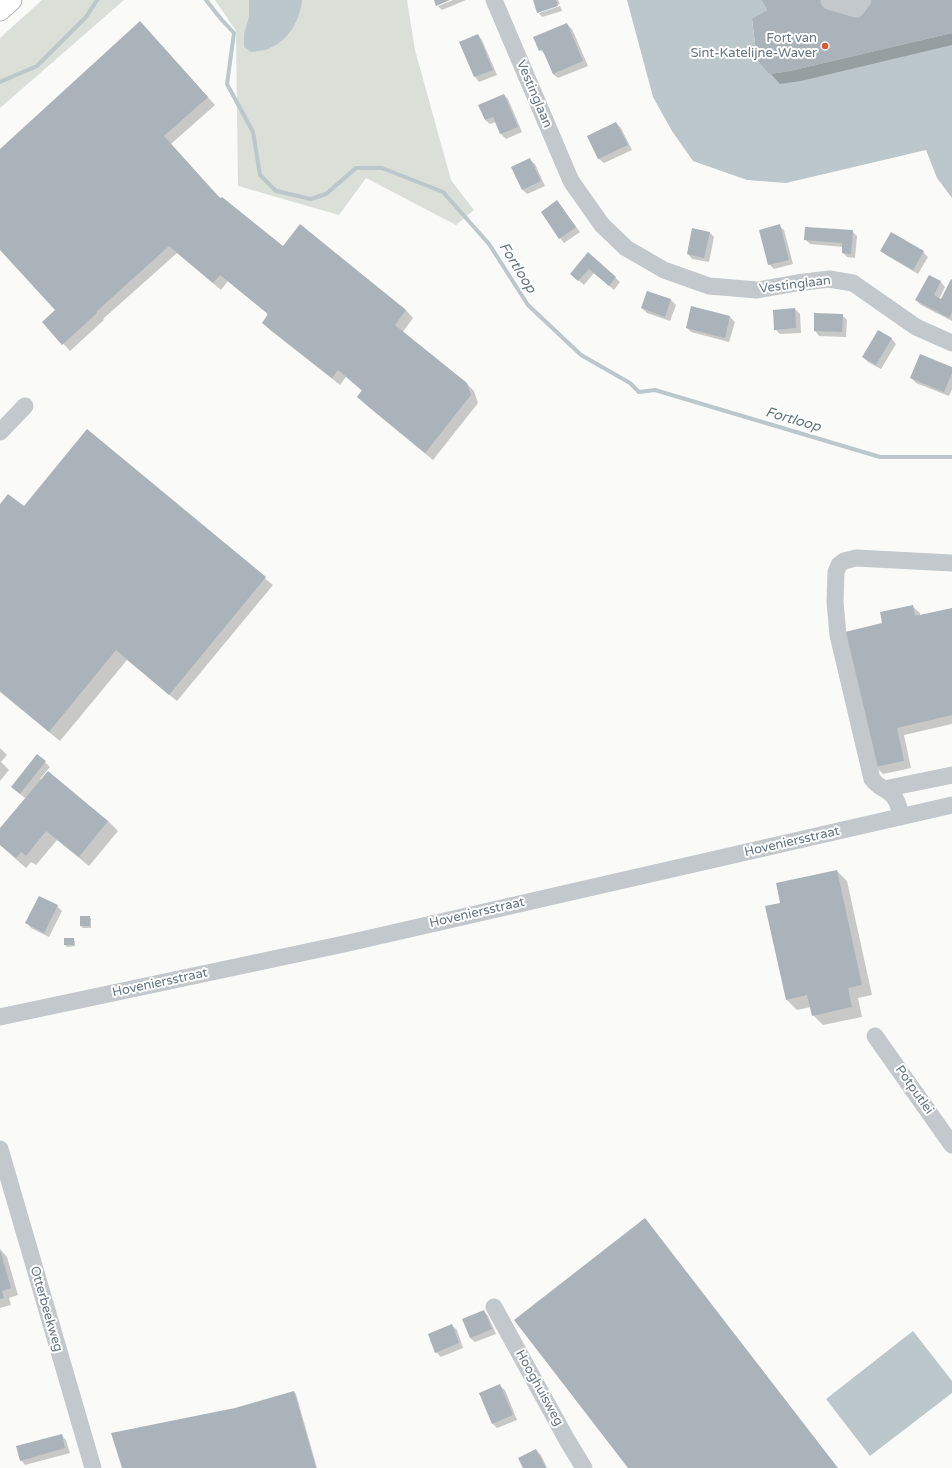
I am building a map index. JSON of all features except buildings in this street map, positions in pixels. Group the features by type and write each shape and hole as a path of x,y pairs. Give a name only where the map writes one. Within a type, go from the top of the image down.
{"main road":[{"path":"0,10 11,0"}],"street":[{"name":"Vestinglaan","path":"494,0 571,181 602,225 626,248 664,270 709,286 757,290 797,282 829,279 853,283 916,327 952,343"},
{"path":"829,1 856,9 863,0"},
{"path":"0,432 25,406"},
{"path":"901,817 896,799 890,792 877,786 872,779 838,635 835,602 836,572 839,565 844,561 856,558 952,563"},
{"path":"884,789 952,775"},
{"name":"Hoveniersstraat","path":"0,1017 352,942 952,805"},
{"name":"Potputlei","path":"875,1036 952,1145"},
{"name":"Otterbeekweg","path":"0,1149 93,1468"},
{"name":"Hooghuisweg","path":"494,1306 567,1440 584,1468"}],"shaded area":[{"path":"42,0 124,0 0,108 0,38"},
{"path":"215,0 407,0 415,50 451,180 474,210 456,225 366,178 339,215 238,186 236,31"},
{"path":"249,0 302,0 299,15 288,35 283,40 268,49 251,52 244,47 244,34 249,17"},
{"path":"627,0 761,0 767,10 752,20 757,60 770,74 790,71 952,33 952,198 937,178 926,150 786,183 747,180 693,161 672,131 653,97"},
{"path":"913,1331 952,1381 952,1393 870,1456 826,1399"}],"waterway":[{"path":"0,82 37,66 86,17 97,0"},
{"name":"Fortloop","path":"206,0 234,33 227,84 253,132 260,175 276,191 311,199 326,194 356,168 382,168 443,192 489,244 528,305 581,355 630,383 639,392 655,390 880,457 952,457"}],"place":[{"name":"Fort van Sint-Katelijne-Waver","path":"825,46"}]}
